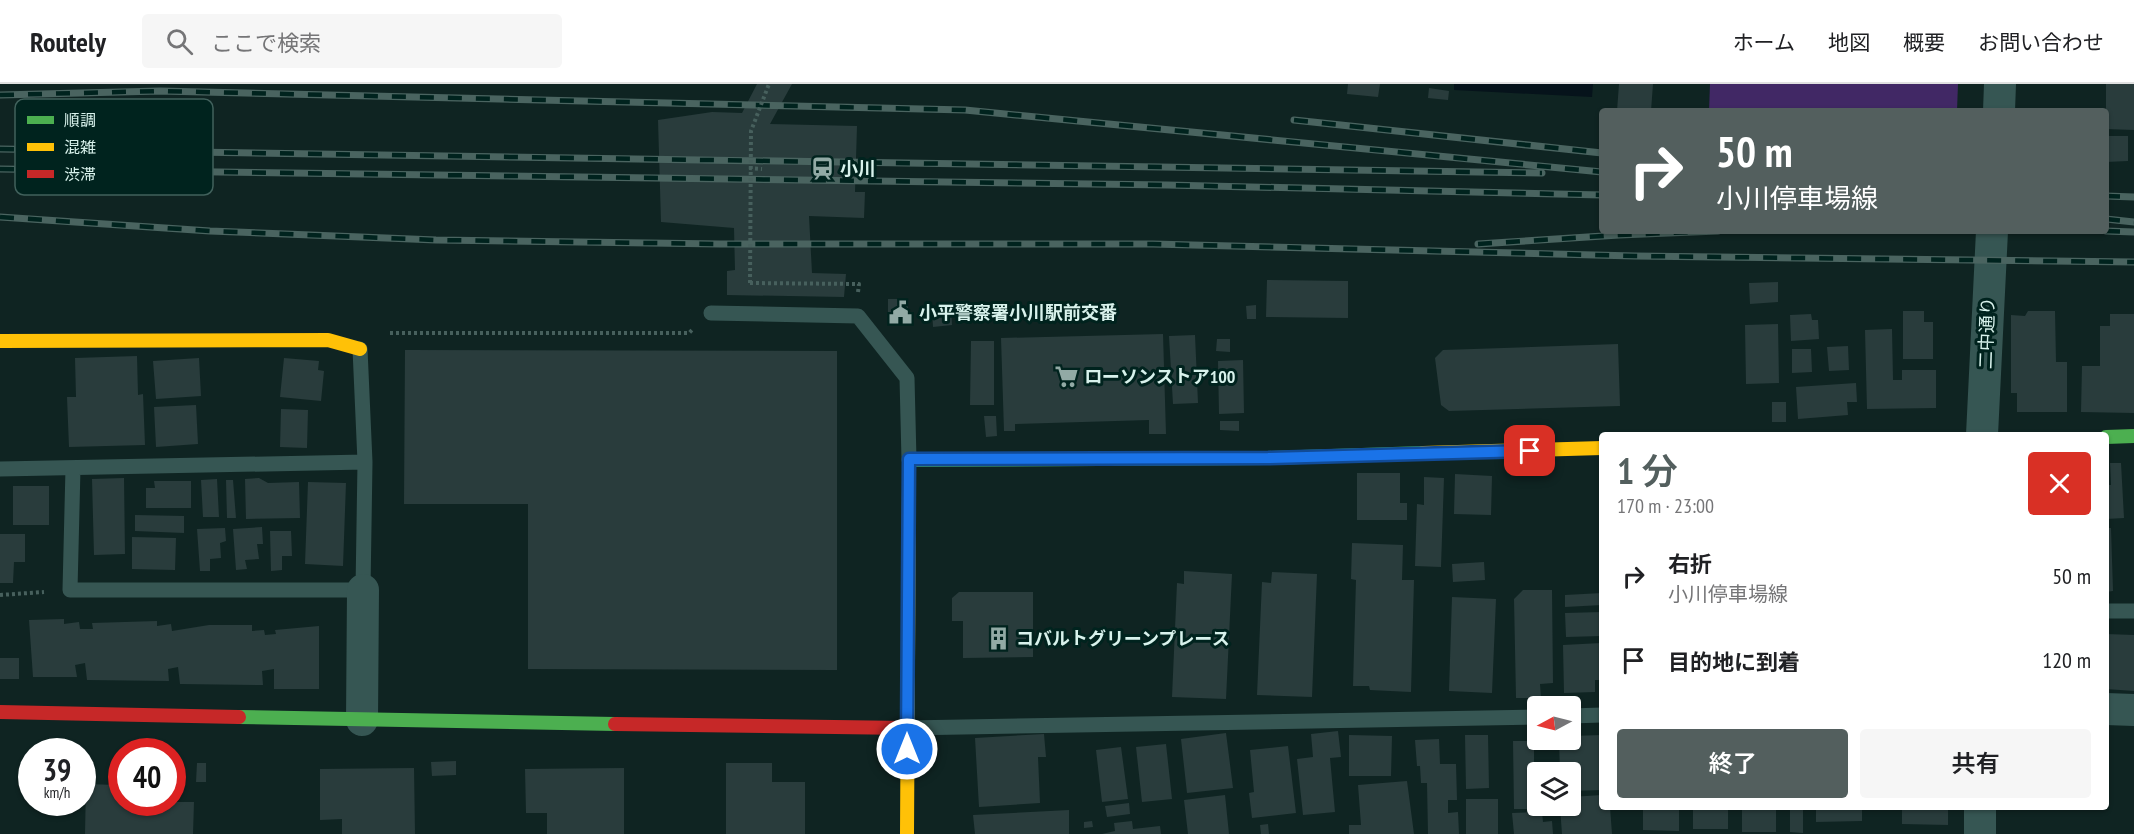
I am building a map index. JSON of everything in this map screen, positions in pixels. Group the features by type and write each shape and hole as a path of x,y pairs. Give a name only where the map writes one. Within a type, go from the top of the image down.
{"street":[{"path":"1999,108 2000,84"},
{"name":"二中通り","path":"1982,432 1992,234"},
{"path":"0,341 328,340 360,349"},
{"path":"2109,436 2134,436"},
{"path":"907,834 909,459 1268,458 1599,448"},
{"path":"362,720 363,590"},
{"path":"2109,709 2134,710"},
{"path":"0,712 907,728"},
{"path":"1980,810 1980,834"}],"lane":[{"path":"711,312 858,316 907,378 909,459"},
{"path":"73,468 70,590 363,590 365,462 360,349"},
{"path":"0,469 365,462"},
{"path":"2109,611 2134,611"},
{"path":"1581,716 1599,715"},
{"path":"907,728 1527,717"}],"path":[{"path":"769,84 751,131 750,283 839,284"},
{"path":"749,168 762,169"},
{"path":"360,349 367,333 689,333 711,312"},
{"path":"0,595 70,590"}],"shaded area":[{"path":"1454,84 1593,84 1592,97 1454,90"},
{"path":"1710,84 1958,84 1957,108 1709,108"}],"building":[{"path":"757,84 792,84 770,124 857,126 855,192 865,192 864,218 809,216 812,273 846,274 844,297 727,295 727,271 735,270 734,228 661,222 658,120 712,112 742,113"},
{"path":"1348,84 1380,84 1378,97 1347,94"},
{"path":"1619,84 1653,84 1651,108 1617,108"},
{"path":"2106,84 2134,84 2134,130 2109,129 2109,108 2106,108"},
{"path":"1429,88 1449,91 1448,100 1428,98"},
{"path":"2109,136 2128,136 2128,161 2109,162"},
{"path":"1267,280 1348,281 1348,318 1266,317"},
{"path":"1778,282 1778,302 1750,304 1749,283"},
{"path":"888,299 908,299 908,323 888,323"},
{"path":"1256,305 1256,319 1247,319 1246,306"},
{"path":"951,308 952,325 933,327 932,309"},
{"path":"1903,311 1924,311 1924,322 1933,322 1933,359 1903,359"},
{"path":"2028,311 2055,311 2056,362 2067,362 2067,412 2017,412 2017,393 2011,393 2011,315 2025,316"},
{"path":"1811,314 1812,320 1818,320 1819,339 1791,341 1790,315"},
{"path":"2110,314 2134,314 2134,413 2081,412 2082,366 2100,366 2100,326 2110,326"},
{"path":"1778,324 1779,383 1746,384 1745,325"},
{"path":"1892,329 1893,380 1902,380 1902,370 1936,370 1936,408 1867,409 1865,330"},
{"path":"1163,334 1166,434 1149,434 1149,420 1015,424 1015,431 1004,431 1001,338"},
{"path":"1195,335 1198,403 1173,404 1169,336"},
{"path":"1217,339 1230,339 1230,352 1216,351"},
{"path":"971,341 994,341 994,405 970,405"},
{"path":"1618,344 1620,406 1449,411 1441,405 1435,358 1443,350"},
{"path":"1848,346 1849,370 1829,371 1827,347"},
{"path":"1792,349 1811,349 1812,372 1792,373"},
{"path":"405,350 837,351 837,670 528,669 528,504 404,504"},
{"path":"137,356 138,395 143,394 145,445 69,447 67,397 76,397 75,358"},
{"path":"199,358 201,396 156,399 153,361"},
{"path":"284,358 319,361 318,370 324,371 321,401 280,397"},
{"path":"1243,360 1244,413 1219,414 1218,361"},
{"path":"1856,383 1857,402 1847,402 1848,415 1798,419 1796,387"},
{"path":"1772,402 1786,402 1786,422 1772,422"},
{"path":"196,405 198,444 156,447 154,407"},
{"path":"281,409 308,410 307,448 280,447"},
{"path":"984,416 996,416 997,436 986,437"},
{"path":"1220,421 1239,421 1239,431 1220,430"},
{"path":"2110,463 2121,463 2124,518 2109,519 2109,485 2111,485"},
{"path":"1357,473 1400,473 1400,503 1407,503 1407,520 1357,520"},
{"path":"1455,474 1492,476 1491,515 1454,514"},
{"path":"1424,477 1444,478 1441,567 1415,566 1417,504 1424,505"},
{"path":"124,478 125,554 94,555 92,479"},
{"path":"259,478 268,483 299,482 300,518 246,519 245,479"},
{"path":"217,479 219,517 203,517 201,480"},
{"path":"226,480 233,480 236,518 227,518"},
{"path":"154,481 191,481 191,508 146,508 146,488 155,488"},
{"path":"308,482 346,483 343,566 305,564"},
{"path":"13,486 49,486 49,525 13,525"},
{"path":"135,515 184,516 184,533 135,531"},
{"path":"262,527 263,544 257,544 259,559 245,560 247,569 236,570 233,529"},
{"path":"225,528 226,541 220,543 221,558 210,559 210,571 200,571 197,529"},
{"path":"2109,528 2111,528 2113,591 2109,592"},
{"path":"270,531 291,531 292,556 282,556 282,570 271,571"},
{"path":"0,534 25,534 25,562 14,562 13,583 0,583"},
{"path":"132,537 176,538 175,570 132,569"},
{"path":"1352,543 1403,545 1402,580 1414,580 1411,692 1370,690 1369,686 1353,686 1356,580 1351,579"},
{"path":"1484,562 1485,580 1453,582 1452,564"},
{"path":"1184,571 1232,574 1226,699 1172,697 1177,583 1184,584"},
{"path":"1272,572 1317,574 1312,697 1257,695 1262,582 1271,583"},
{"path":"1523,590 1552,590 1553,683 1540,684 1541,696 1516,698 1514,599"},
{"name":"コバルトグリーンプレース","path":"959,592 1033,592 1033,657 963,658 963,621 952,621 952,598"},
{"path":"1599,593 1599,605 1565,607 1565,595"},
{"path":"1452,597 1496,599 1492,693 1449,691"},
{"path":"1599,612 1599,636 1566,637 1565,613"},
{"path":"64,619 64,624 79,622 80,629 93,629 92,623 157,621 157,626 171,624 172,631 209,625 252,625 252,631 264,630 265,635 276,634 275,630 319,626 319,689 274,689 274,669 262,671 263,685 180,684 178,667 168,669 169,681 87,680 85,663 75,665 77,677 33,677 29,620"},
{"path":"2109,634 2134,635 2134,691 2109,689"},
{"path":"1599,643 1599,680 1595,680 1595,692 1564,693 1563,645"},
{"path":"0,658 19,658 19,679 0,679"},
{"path":"1338,731 1341,757 1330,758 1335,812 1303,815 1297,759 1313,757 1311,734"},
{"path":"1226,733 1233,788 1187,793 1181,739"},
{"path":"1044,734 1046,757 1038,757 1040,803 979,807 975,738"},
{"path":"1349,735 1392,736 1391,776 1349,776"},
{"path":"1465,735 1488,735 1489,788 1466,789"},
{"path":"1599,735 1599,790 1581,791 1581,762 1560,762 1559,750 1581,750 1581,736"},
{"path":"1439,739 1440,764 1456,764 1457,800 1448,800 1448,813 1458,812 1459,834 1428,834 1427,783 1421,783 1415,740"},
{"path":"1513,741 1527,741 1527,750 1534,750 1534,762 1527,762 1527,809 1514,809"},
{"path":"1166,744 1172,799 1142,802 1136,747"},
{"path":"1288,746 1296,813 1252,818 1249,793 1254,792 1250,750"},
{"path":"1121,747 1128,799 1102,802 1096,750"},
{"path":"456,761 456,775 432,776 431,762"},
{"path":"197,763 206,763 206,782 196,782"},
{"path":"726,763 772,763 772,782 805,782 805,834 726,834"},
{"path":"414,768 415,834 342,834 342,819 320,820 320,769"},
{"path":"624,768 624,834 547,834 547,813 526,813 525,769"},
{"path":"1407,781 1414,834 1349,834 1349,825 1361,825 1358,785"},
{"path":"96,784 108,785 108,816 186,816 186,802 194,802 193,834 85,834 85,816 96,816"},
{"path":"1225,795 1229,834 1188,834 1184,800"},
{"path":"1599,795 1599,810 1610,810 1612,834 1562,834 1561,816 1581,816 1581,796"},
{"path":"1466,799 1498,799 1498,834 1466,834"},
{"path":"1129,803 1130,814 1107,817 1105,806"},
{"path":"1069,810 1069,834 975,834 973,815"},
{"path":"1643,810 1679,810 1679,831 1643,830"},
{"path":"1693,810 1728,810 1728,829 1693,829"},
{"path":"1742,810 1776,810 1776,832 1742,832"},
{"path":"1790,810 1803,810 1803,833 1790,832"},
{"path":"1816,810 1862,810 1862,821 1816,822"},
{"path":"1902,810 1948,810 1948,825 1902,824"},
{"path":"1527,812 1527,816 1542,816 1543,822 1552,821 1553,834 1514,834 1512,813"},
{"path":"1092,821 1093,827 1084,828 1084,822"},
{"path":"1132,821 1133,829 1160,826 1161,834 1102,834 1115,831 1114,823"},
{"path":"1268,824 1269,834 1261,834 1260,825"}],"railway":[{"path":"0,95 160,91 965,110 1599,172"},
{"path":"1294,120 1599,153"},
{"path":"0,149 15,149"},
{"path":"213,152 1542,173"},
{"path":"0,169 15,169"},
{"path":"213,172 1167,185 1599,195"},
{"path":"2109,196 2134,197"},
{"path":"0,217 210,231 436,240 720,244 1153,244 1635,256 2134,262"},
{"path":"2109,219 2134,222"},
{"path":"2109,231 2134,232"},
{"path":"1478,244 1644,234"}],"traffic: fast":[{"path":"2109,437 2134,436"},
{"path":"909,489 909,460 1268,458 1423,453"},
{"path":"239,717 615,724"}],"traffic: slow":[{"path":"0,341 328,340 360,349"},
{"path":"1423,453 1599,448"},
{"path":"907,834 909,489"}],"traffic: jam":[{"path":"0,712 239,717"},
{"path":"615,724 907,728"}],"place":[{"name":"小川","path":"822,169"},
{"name":"小平警察署小川駅前交番","path":"901,313"},
{"name":"ローソンストア100","path":"1066,377"},
{"name":"コバルトグリーンプレース","path":"998,639"}],"route":[{"path":"907,749 909,459 1268,458 1530,451"}]}
